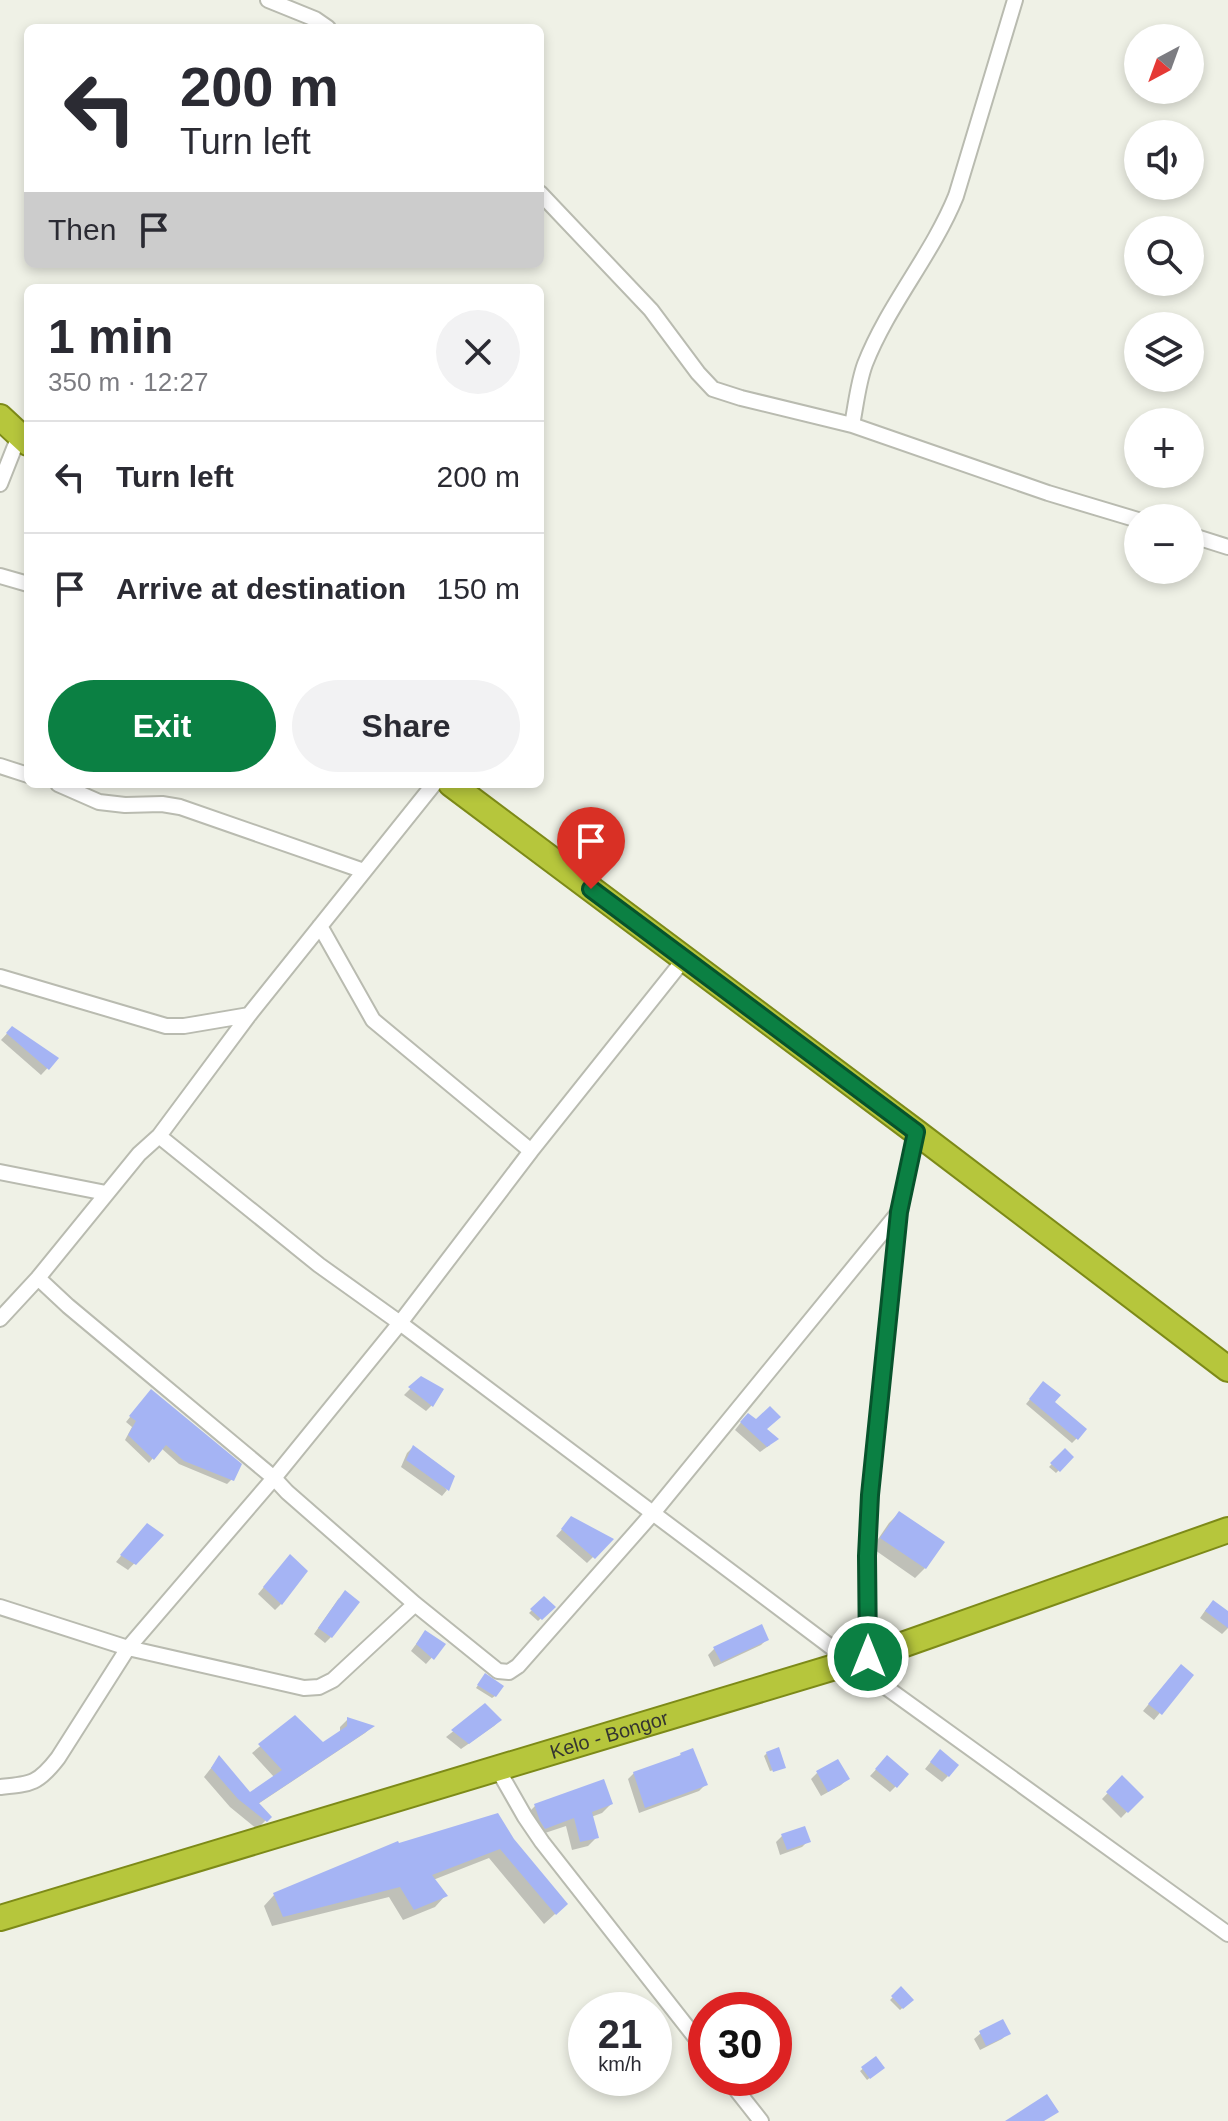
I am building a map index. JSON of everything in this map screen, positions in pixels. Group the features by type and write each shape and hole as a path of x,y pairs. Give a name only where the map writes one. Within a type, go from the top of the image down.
{"highway":[{"path":"0,417 24,439"},
{"path":"456,788 1228,1369"},
{"path":"1220,1533 1228,1510"},
{"name":"Kelo - Bongor","path":"0,1918 859,1659 1220,1533"}],"street":[{"path":"269,0 322,24"},
{"path":"852,425 864,366 889,313 956,196 1015,0"},
{"path":"544,197 651,310 713,389 852,425 1048,493 1124,516"},
{"path":"0,484 24,439"},
{"path":"1204,539 1228,547"},
{"path":"0,576 24,583"},
{"path":"0,766 24,774"},
{"path":"67,788 99,802 180,807 364,871"},
{"path":"0,1319 38,1278 139,1154 159,1136 249,1015 431,788"},
{"path":"320,926 373,1020 531,1151"},
{"path":"0,1787 27,1785 45,1776 128,1648 274,1478 400,1323 531,1151 685,958"},
{"path":"0,977 166,1026 249,1015"},
{"path":"859,1659 870,1495 899,1212 916,1132"},
{"path":"159,1136 319,1265 653,1513 859,1659 1228,1934"},
{"path":"0,1172 106,1193"},
{"path":"38,1278 274,1478 415,1604 498,1671 509,1672 518,1666 653,1513 899,1212"},
{"path":"0,1607 128,1648 304,1688 319,1687 333,1680 415,1604"},
{"path":"497,1768 542,1842 688,2028"},
{"path":"741,2096 761,2121"}],"building":[{"path":"12,1026 59,1058 49,1070 6,1033"},
{"path":"421,1376 444,1389 433,1407 408,1387"},
{"path":"1043,1381 1061,1395 1055,1402 1087,1429 1078,1440 1029,1399"},
{"path":"151,1389 242,1464 234,1481 184,1461 166,1445 154,1460 128,1435 136,1421 129,1416"},
{"path":"770,1406 781,1417 767,1429 779,1439 767,1447 740,1422 748,1413 756,1419"},
{"path":"413,1445 455,1476 449,1491 406,1460"},
{"path":"1065,1448 1074,1457 1060,1472 1050,1463"},
{"path":"899,1511 945,1542 926,1569 880,1538"},
{"path":"571,1516 614,1539 595,1559 561,1529"},
{"path":"147,1523 164,1535 136,1565 120,1555"},
{"path":"290,1554 308,1571 282,1605 263,1587"},
{"path":"345,1590 360,1602 332,1638 318,1628"},
{"path":"544,1596 556,1607 542,1620 530,1609"},
{"path":"1213,1600 1228,1611 1228,1628 1205,1611"},
{"path":"762,1624 769,1640 721,1662 713,1647"},
{"path":"425,1630 446,1644 434,1660 416,1644"},
{"path":"1181,1664 1194,1675 1162,1715 1148,1704"},
{"path":"485,1673 504,1686 496,1697 477,1685"},
{"path":"485,1703 502,1720 469,1744 451,1730"},
{"path":"295,1715 323,1742 347,1726 347,1717 375,1726 259,1803 272,1817 267,1822 238,1799 211,1768 219,1755 250,1792 282,1770 258,1744"},
{"path":"779,1747 786,1768 773,1772 766,1752"},
{"path":"693,1748 708,1785 645,1808 633,1772"},
{"path":"940,1749 959,1765 949,1777 930,1762"},
{"path":"887,1755 909,1774 897,1788 875,1769"},
{"path":"838,1759 850,1779 828,1792 816,1771"},
{"path":"1122,1775 1144,1797 1128,1813 1106,1792"},
{"path":"604,1779 613,1804 592,1812 599,1838 580,1842 574,1818 545,1829 534,1804"},
{"path":"498,1813 514,1839 568,1904 556,1915 500,1849 432,1875 448,1896 414,1910 400,1887 283,1917 273,1893 398,1841"},
{"path":"805,1826 811,1842 787,1850 781,1834"},
{"path":"901,1986 914,2000 903,2009 891,1996"},
{"path":"1003,2019 1011,2034 986,2046 979,2031"},
{"path":"876,2056 885,2068 870,2079 861,2067"},
{"path":"1047,2094 1059,2112 1044,2121 1005,2121"}],"route":[{"path":"591,889 916,1132 899,1212 870,1495 868,1657"}]}
